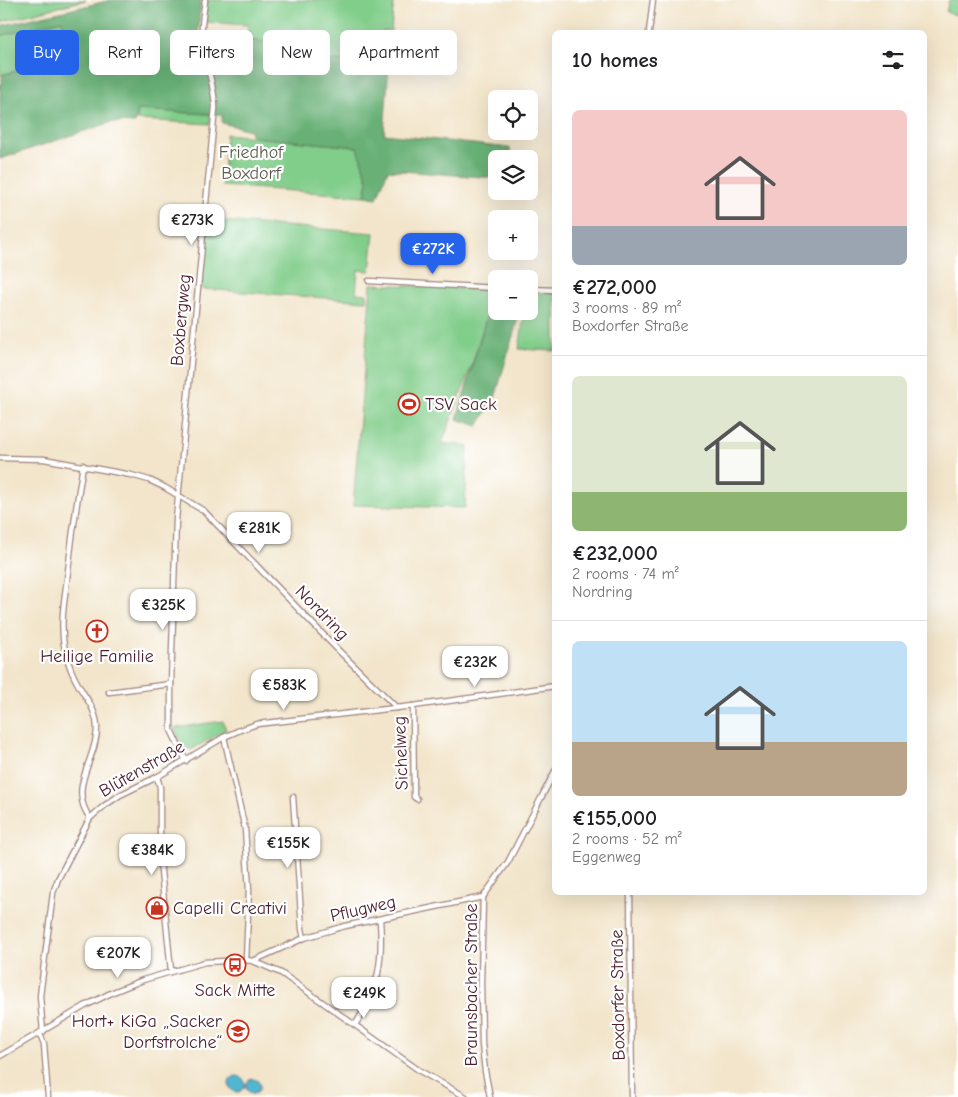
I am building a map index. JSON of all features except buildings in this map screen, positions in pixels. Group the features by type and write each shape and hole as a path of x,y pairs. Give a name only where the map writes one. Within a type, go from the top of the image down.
{"street":[{"name":"Boxbergweg","path":"186,761 172,730 171,684 176,520 215,108 215,97 208,72 202,36 205,0"},
{"path":"649,30 652,0"},
{"path":"370,280 488,287"},
{"path":"538,289 552,290"},
{"name":"Nordring","path":"0,458 44,459 149,480 204,511 337,649 397,708"},
{"path":"83,466 62,623 70,667 92,708 96,722 96,739 85,770 80,794 84,810 90,818"},
{"path":"109,692 171,684"},
{"path":"397,708 552,686"},
{"name":"Sichelweg","path":"413,706 414,797 417,799"},
{"name":"Blütenstraße","path":"48,1097 40,996 53,893 58,878 90,818 120,794 157,778 224,737 257,724 397,708"},
{"path":"224,737 246,839 249,890 246,960"},
{"name":"Braunsbacher Straße","path":"490,1097 482,1044 483,897 508,862 552,777"},
{"path":"157,778 160,787 160,861 172,971"},
{"path":"293,797 304,938"},
{"name":"Boxdorfer Straße","path":"630,895 632,1097"},
{"name":"Pflugweg","path":"253,961 304,938 345,926 483,897"},
{"path":"356,1025 370,1001 380,968 382,952 380,920"},
{"path":"0,1056 85,1006 143,980 205,962 246,960 282,973 420,1071 466,1097"}],"green space":[{"path":"0,0 86,0 0,22"},
{"path":"111,0 201,0 198,30 170,30 170,75 253,75 253,41 263,42 263,75 330,75 330,61 340,62 340,75 388,75 384,134 510,148 510,150 488,150 488,177 388,170 377,198 365,196 368,181 357,147 252,137 250,130 222,123 222,115 138,110 135,123 112,122 0,159 0,85 2,84 2,75 15,71 15,75 79,75 79,30 64,30 62,20 23,30 15,30 15,32 0,36 0,26"},
{"path":"207,0 394,0 391,30 340,30 340,61 330,61 330,30 263,30 263,41 253,41 253,30 248,30 248,25 205,22"},
{"path":"949,0 958,0 958,16 946,12"},
{"path":"62,20 64,30 23,30"},
{"path":"15,32 15,71 0,75 0,36"},
{"path":"138,110 211,114 210,124 137,120"},
{"name":"Friedhof Boxdorf","path":"226,134 357,147 368,181 365,196 222,186"},
{"path":"208,220 374,233 370,271 358,270 356,293 367,294 367,301 201,289"},
{"name":"TSV Sack","path":"371,284 488,290 488,311 472,365 442,443 468,446 465,508 353,505"},
{"name":"TSV Sack","path":"538,292 552,293 552,351 519,349 524,320 538,320"},
{"path":"488,312 488,320 517,320 495,398 478,426 457,419"},
{"path":"223,721 226,730 191,750 182,745 174,728"}],"water":[{"path":"237,1076 243,1078 245,1084 243,1090 237,1092 231,1090 229,1084 231,1078"},
{"path":"253,1079 258,1081 260,1086 258,1091 253,1093 248,1091 246,1086 248,1081"}],"place":[{"name":"TSV Sack","path":"409,404"},
{"name":"Heilige Familie","path":"97,631"},
{"name":"Capelli Creativi","path":"157,908"},
{"name":"Sack Mitte","path":"235,965"},
{"name":"Hort+ KiGa „Sacker Dorfstrolche“","path":"238,1031"}]}
